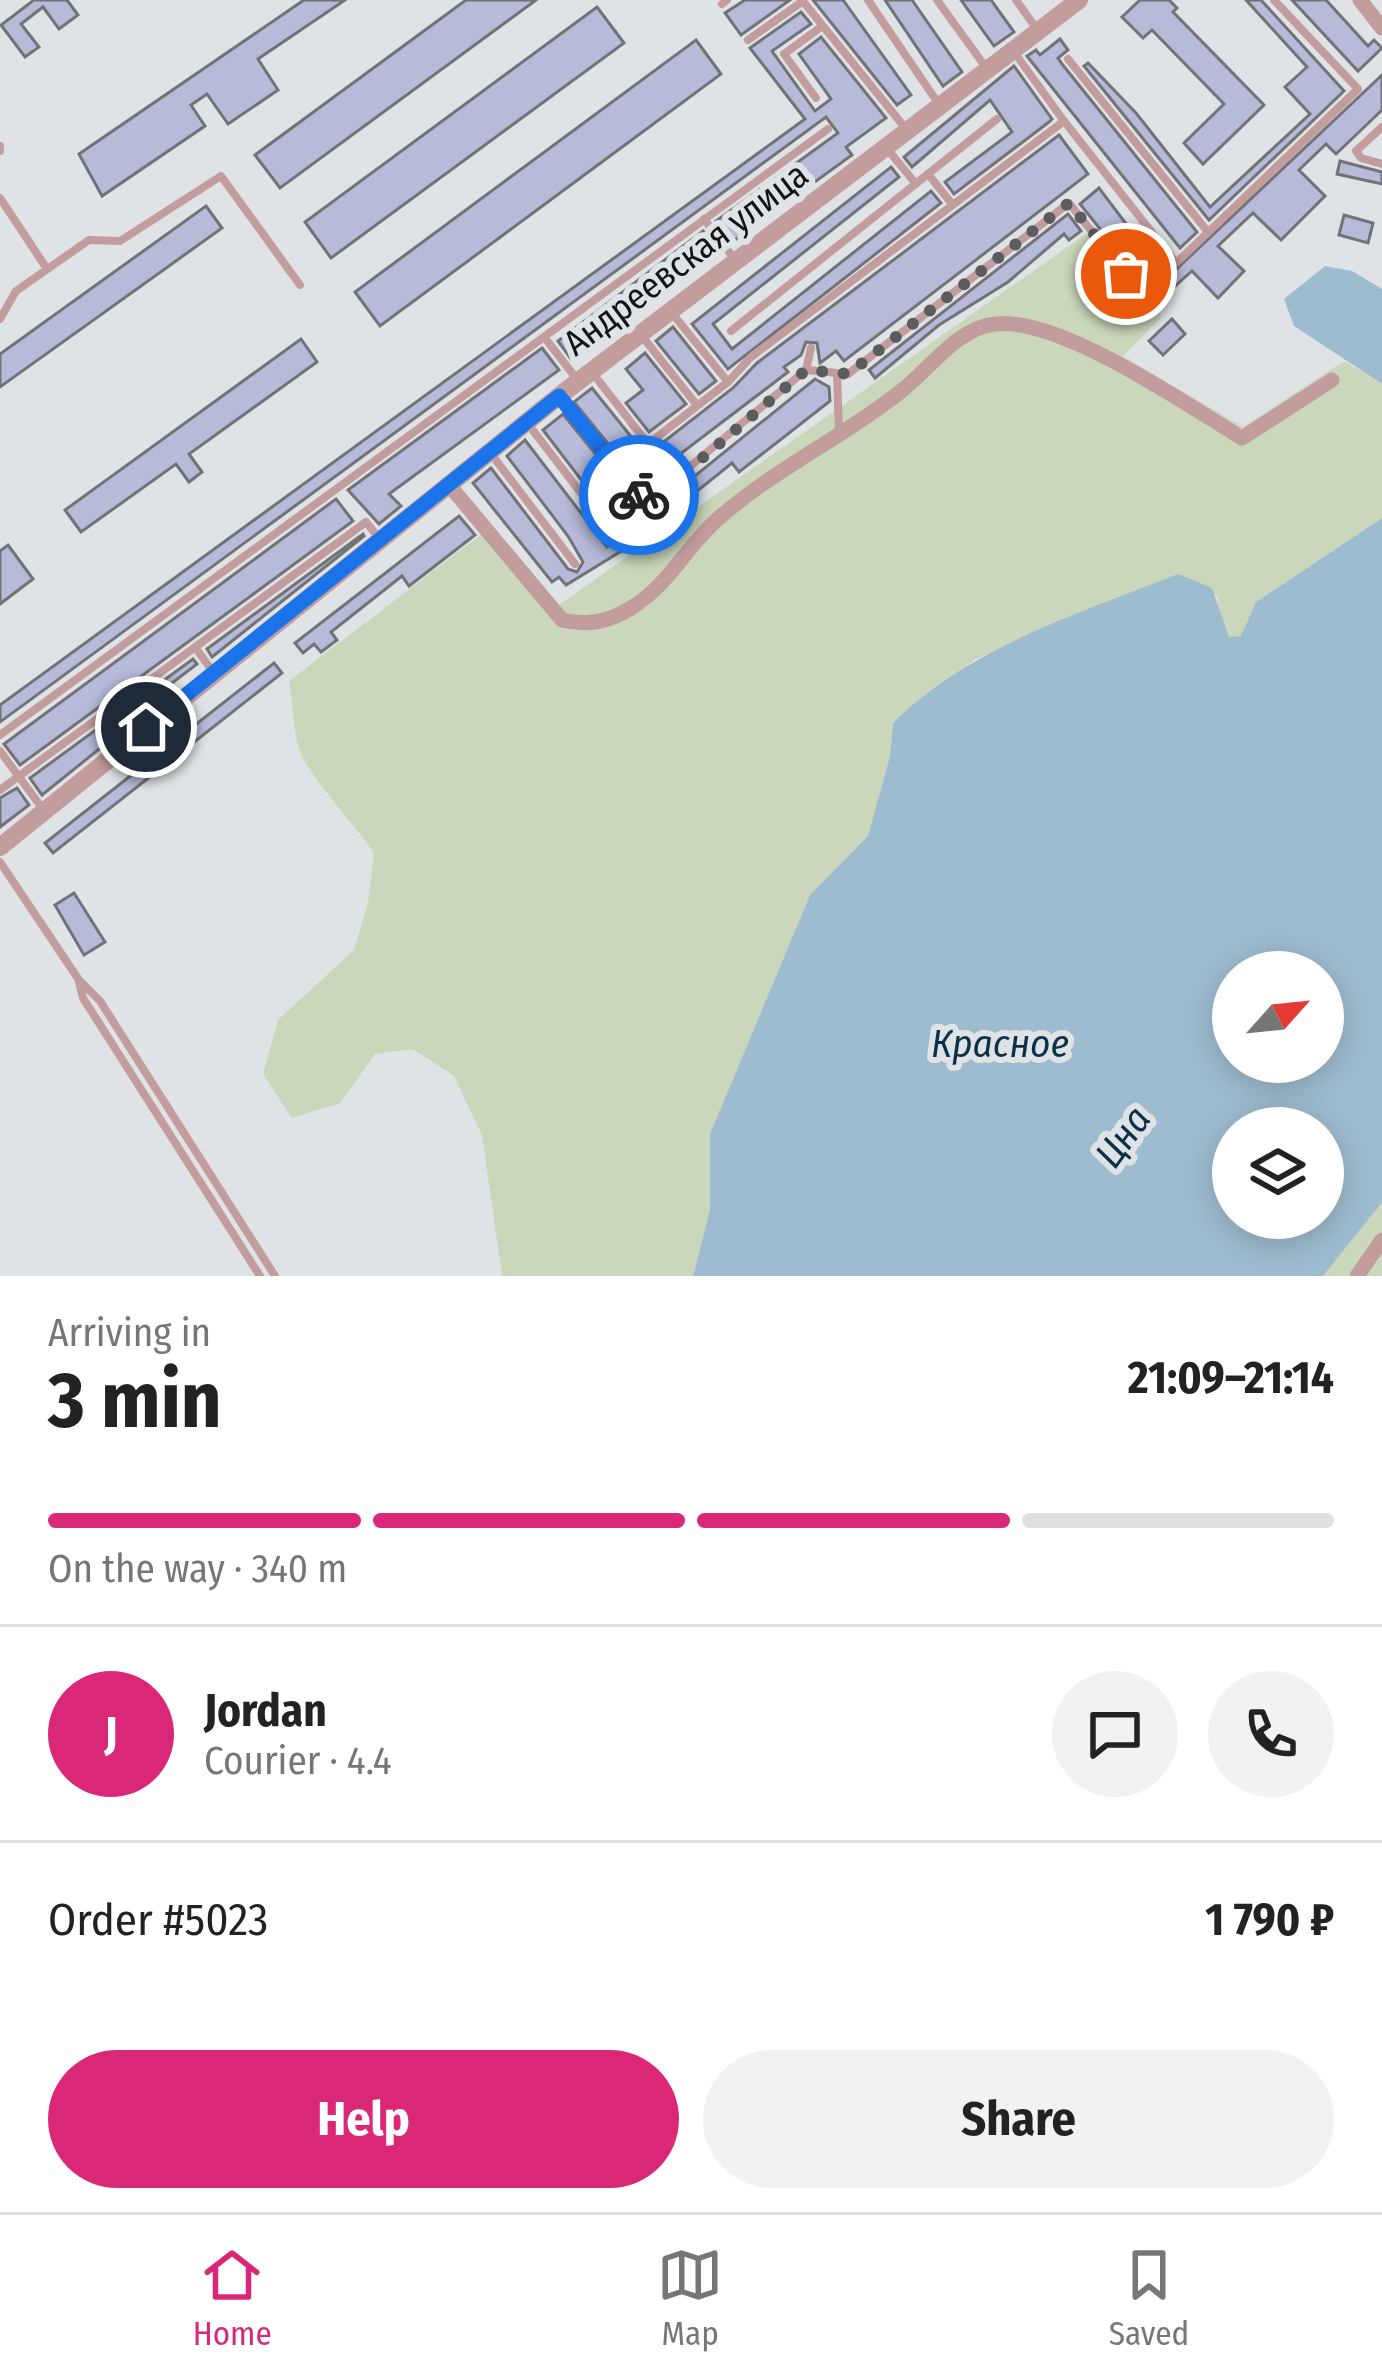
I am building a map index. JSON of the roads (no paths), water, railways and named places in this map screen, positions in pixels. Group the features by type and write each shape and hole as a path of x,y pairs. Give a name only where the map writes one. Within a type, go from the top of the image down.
{"street":[{"path":"1360,0 1382,28"},
{"name":"Андреевская улица","path":"0,847 559,396 887,149 1074,1"},
{"path":"449,485 562,620 588,626 629,609 675,574 720,517 900,392 968,333 995,324 1026,326 1113,361 1242,438 1333,380"},
{"path":"1357,1276 1382,1240"}],"lane":[{"path":"868,0 941,107"},
{"path":"938,0 988,70"},
{"path":"1016,0 1038,32"},
{"path":"1012,51 1176,263 1358,89 1274,0"},
{"path":"748,40 802,1 908,132"},
{"path":"816,98 784,54 821,26"},
{"path":"1068,59 1208,232"},
{"path":"731,331 998,119"},
{"path":"544,337 648,444 728,382 751,357 1064,121"},
{"path":"1382,127 1356,151 1361,158 1382,164"},
{"path":"0,735 828,128"},
{"path":"887,149 916,184"},
{"path":"928,174 952,204"},
{"path":"0,319 16,291 89,240 120,241 221,176 300,285"},
{"path":"0,199 47,269"},
{"path":"806,370 848,374 1069,203 1154,309"},
{"path":"704,219 736,261"},
{"path":"670,311 728,382"},
{"path":"640,334 696,404"},
{"path":"527,423 611,532 806,370 811,348"},
{"path":"837,373 839,434"},
{"path":"559,396 647,505"},
{"path":"490,452 574,564"},
{"path":"0,790 366,522 380,539"},
{"path":"195,647 213,672"},
{"path":"0,752 44,810"},
{"path":"0,862 79,980 100,1001 275,1276"},
{"path":"79,980 82,998 260,1276"}],"water":[{"path":"1325,266 1352,271 1382,289 1382,384 1294,326 1284,299"},
{"name":"Красное","path":"1382,518 1382,1202 1323,1276 693,1276 710,1209 710,1134 810,895 868,836 890,756 893,723 956,673 991,653 1064,618 1178,574 1212,588 1229,637 1241,636 1256,602"}],"water label":[{"name":"Цна","path":"1123,1137"}]}
